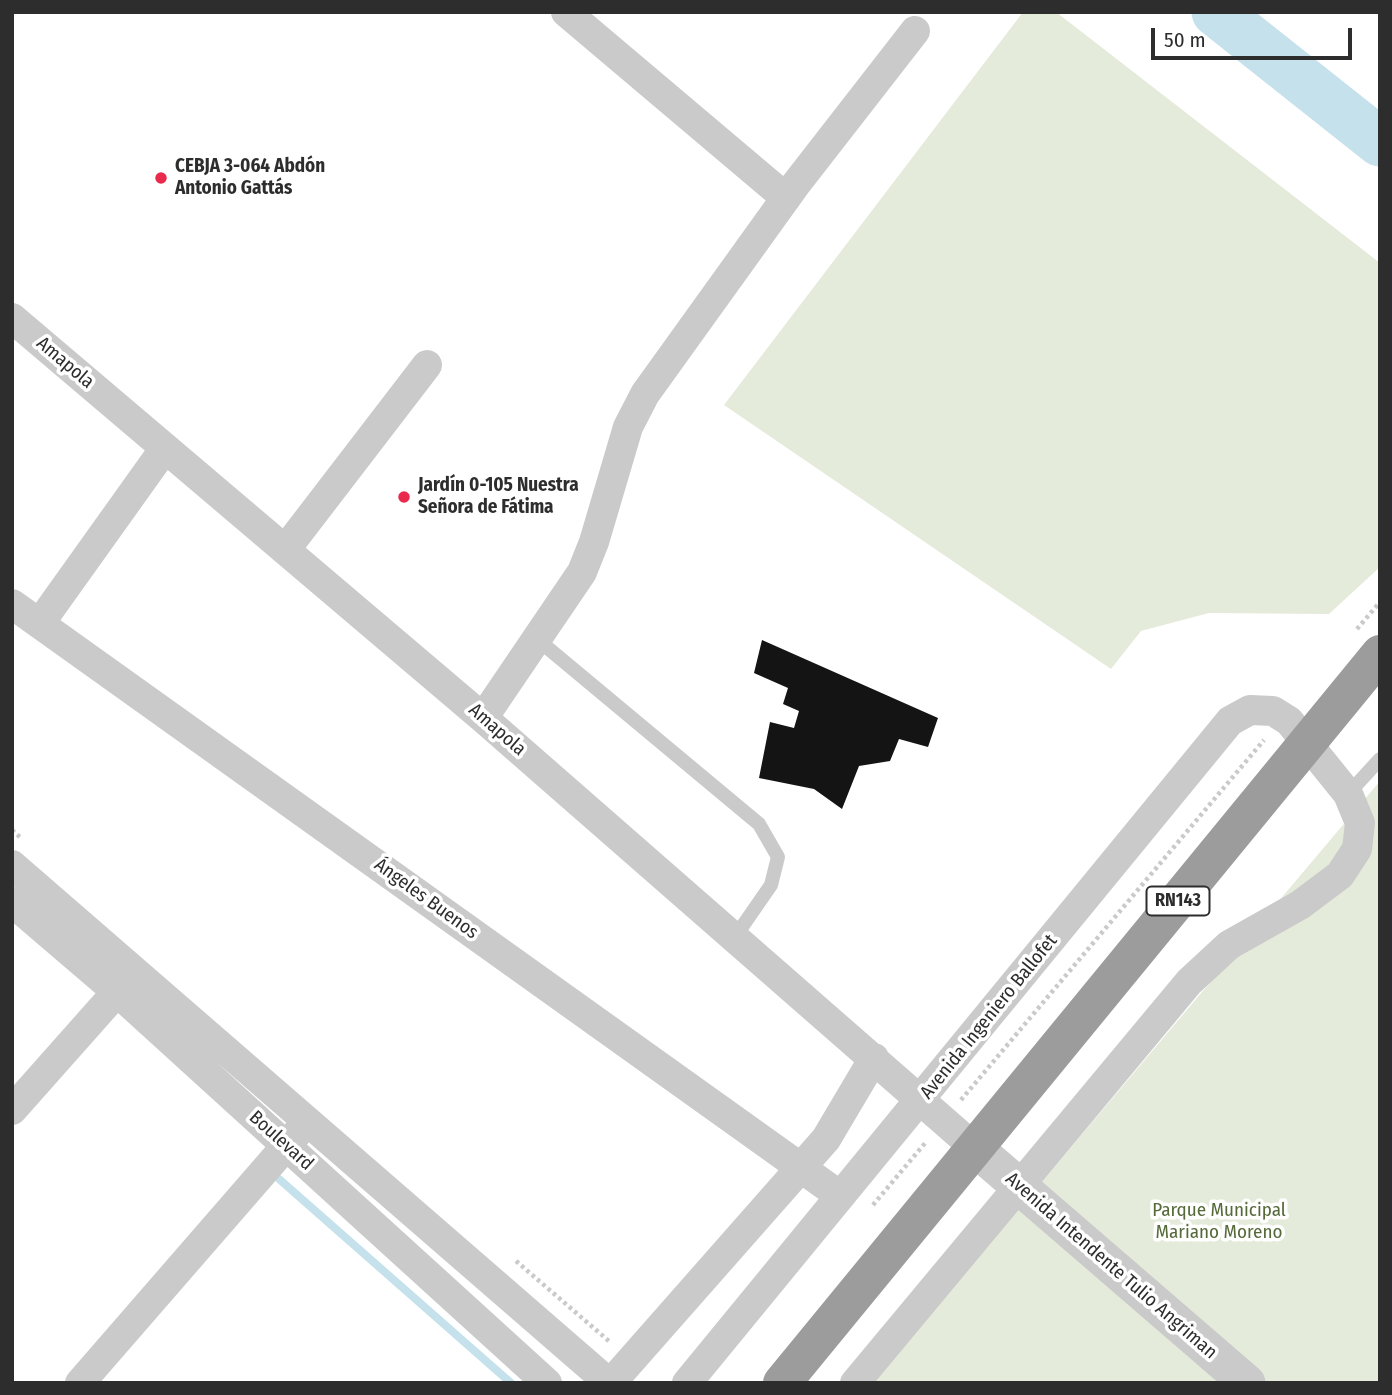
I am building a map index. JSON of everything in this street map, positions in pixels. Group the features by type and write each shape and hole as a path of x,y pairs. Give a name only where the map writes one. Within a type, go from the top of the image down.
{"highway":[{"name":"RN143","path":"782,1383 976,1149 1295,730 1367,643"}],"street":[{"path":"566,12 786,198"},
{"path":"483,718 582,572 594,542 628,427 645,394 786,198 915,31"},
{"name":"Amapola","path":"12,318 483,718 976,1149"},
{"path":"285,550 427,365"},
{"path":"40,623 165,448"},
{"name":"Ángeles Buenos","path":"12,604 839,1195"},
{"name":"Avenida Ingeniero Ballofet","path":"687,1383 839,1195 922,1100 1230,721 1250,710 1273,711 1295,730"},
{"path":"855,1383 1189,982 1228,945 1300,905 1340,875 1357,849 1360,823 1348,794 1295,730"},
{"path":"12,865 610,1383 803,1168 826,1139 874,1058"},
{"name":"Boulevard","path":"12,902 116,991 547,1383"},
{"path":"12,1110 116,991 137,971"},
{"path":"80,1383 285,1145 309,1121"},
{"name":"Avenida Intendente Tulio Angriman","path":"976,1149 1247,1383"}],"lane":[{"path":"537,639 759,824 778,857 771,886 735,937"},
{"path":"1348,794 1380,759"}],"path":[{"path":"1367,643 1380,602"},
{"path":"865,1214 944,1120 1295,730"}],"green space":[{"path":"1023,12 1056,12 1380,263 1380,567 1329,614 1209,613 1141,631 1111,669 724,405"},
{"name":"Parque Municipal Mariano Moreno","path":"1380,781 1380,1383 872,1383"}],"building":[{"path":"762,640 938,718 928,747 899,739 890,761 859,766 842,809 814,789 759,778 770,722 794,728 799,711 783,704 788,688 754,673"}],"waterway":[{"path":"1216,12 1380,142"},
{"path":"279,1179 511,1383"}],"place":[{"name":"CEBJA 3-064 Abdón Antonio Gattás","path":"161,178"},
{"name":"Jardín 0-105 Nuestra Señora de Fátima","path":"404,497"}]}
